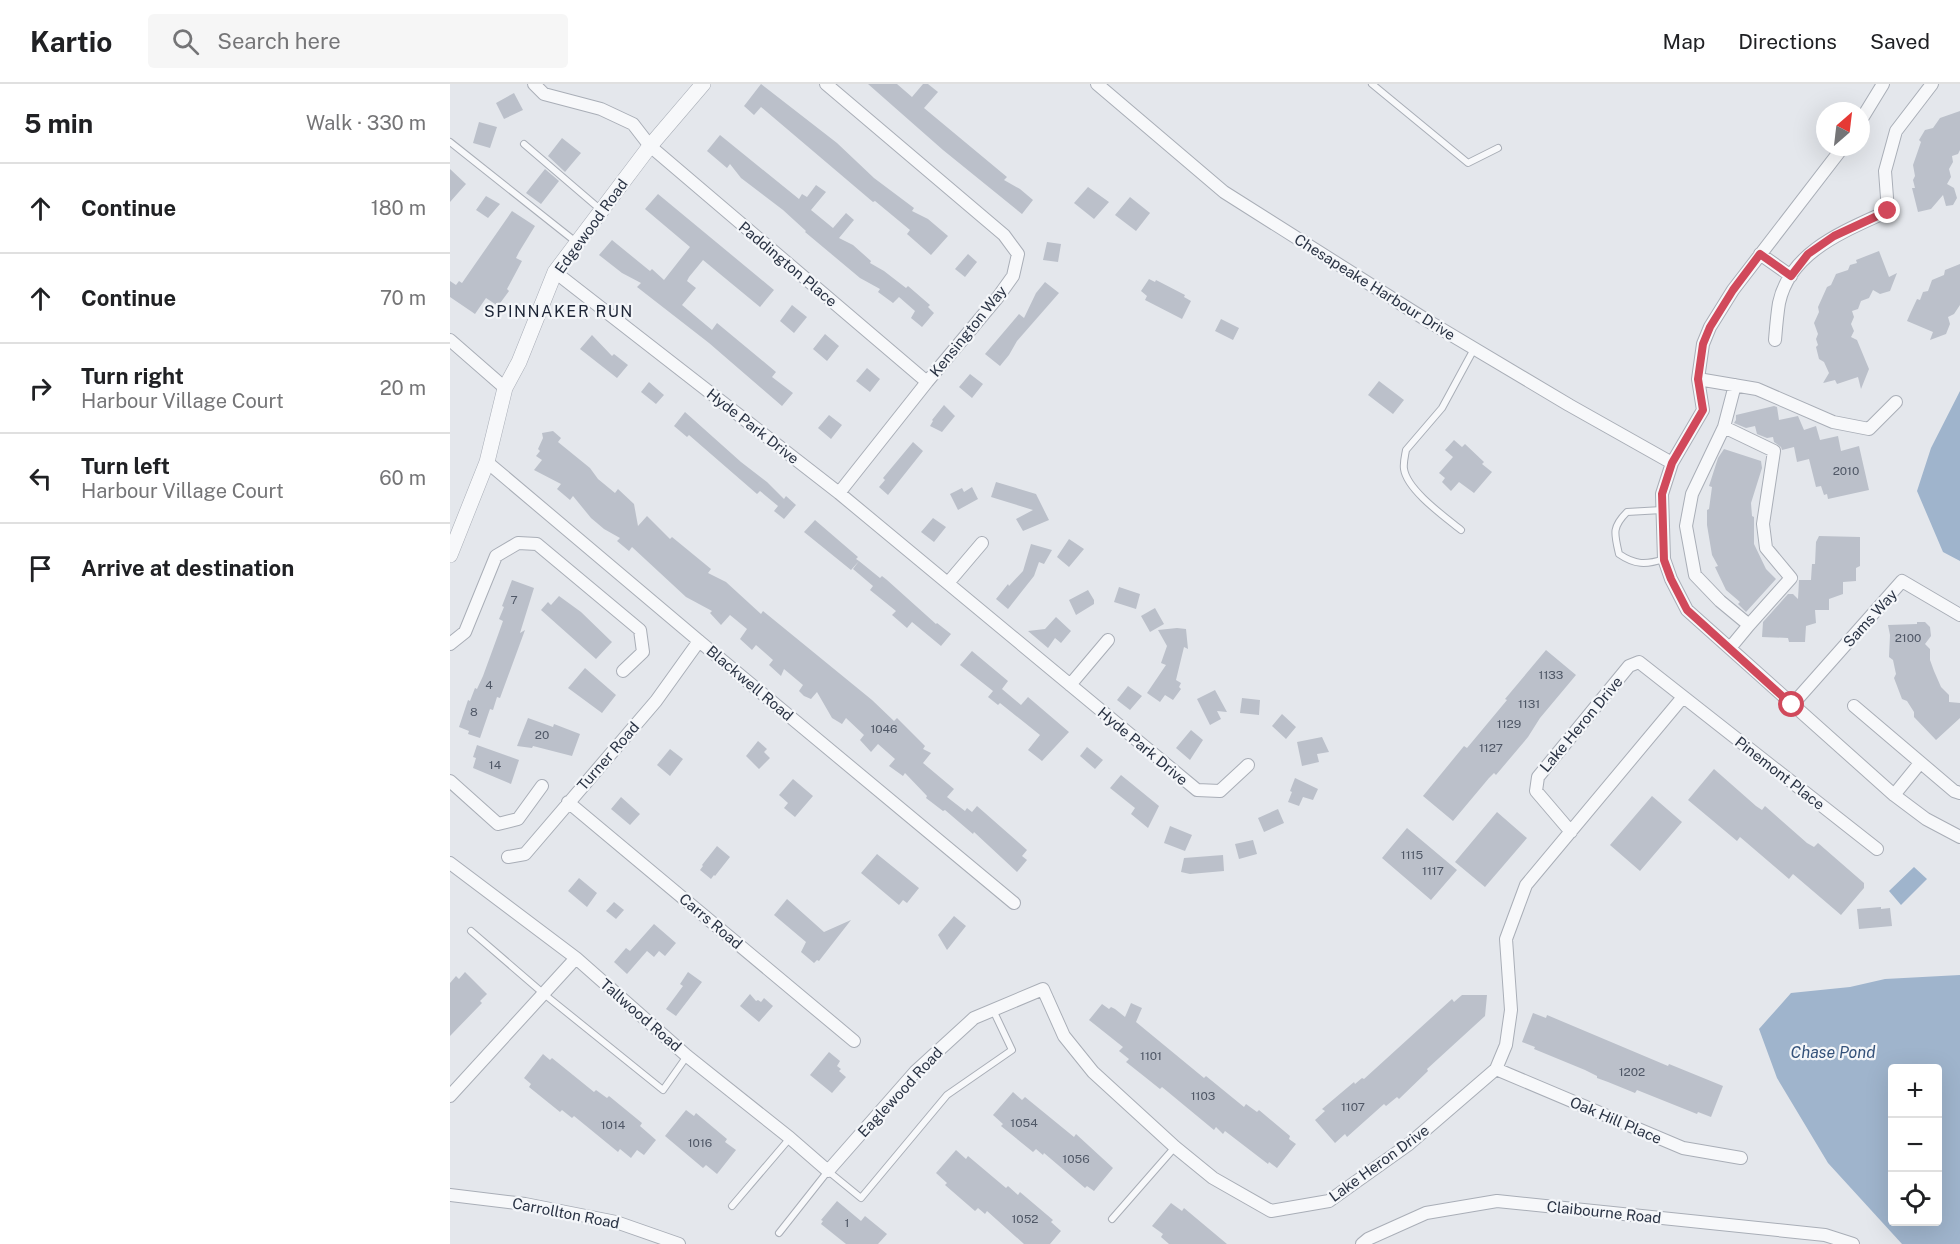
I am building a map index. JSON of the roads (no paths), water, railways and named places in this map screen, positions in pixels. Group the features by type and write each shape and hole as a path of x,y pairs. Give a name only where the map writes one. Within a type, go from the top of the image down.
{"street":[{"name":"Paddington Place","path":"534,84 544,94 601,109 633,124 650,146 927,382"},
{"name":"Edgewood Road","path":"450,555 487,462 505,388 519,363 555,272 650,146 704,84"},
{"name":"Kensington Way","path":"826,84 1004,235 1018,255 1013,276 839,493"},
{"name":"Chesapeake Harbour Drive","path":"1097,84 1224,192 1474,348 1672,463"},
{"path":"1870,105 1882,84"},
{"path":"1775,340 1779,301 1791,276 1808,254 1834,236 1888,211 1885,171 1896,131 1932,84"},
{"path":"1836,156 1733,290 1710,327 1703,344 1698,379 1703,410 1672,463 1662,494 1664,560 1687,610 1894,795 1926,819 1960,837"},
{"path":"1760,254 1791,276"},
{"name":"Hyde Park Drive","path":"555,272 839,493 1197,790 1220,790 1248,765"},
{"path":"450,340 505,388"},
{"path":"1698,379 1757,388 1833,422 1869,429 1896,402"},
{"path":"1735,385 1724,427 1692,494 1686,526 1695,575 1720,601 1749,625"},
{"path":"1724,427 1774,451 1763,524 1767,548 1791,578 1730,648"},
{"name":"Blackwell Road","path":"487,462 1014,903"},
{"path":"450,644 465,632 496,556 518,543 537,544 640,630 643,652 623,671"},
{"path":"948,584 982,543"},
{"name":"Sams Way","path":"1792,705 1902,581 1960,615"},
{"path":"1070,685 1107,640"},
{"name":"Turner Road","path":"508,857 525,854 656,700 699,641"},
{"name":"Lake Heron Drive","path":"1043,989 1064,1036 1093,1072 1175,1147 1213,1178 1271,1211 1329,1201 1409,1144 1496,1069 1506,1045 1511,1010 1506,939 1526,885 1571,832 1683,697 1639,662 1629,666 1538,777 1536,791 1571,832"},
{"name":"Pinemont Place","path":"1683,697 1878,849"},
{"path":"1854,706 1920,763 1960,793"},
{"path":"1894,795 1920,763"},
{"path":"450,781 498,824 518,819 542,786"},
{"name":"Carrs Road","path":"568,802 854,1041"},
{"name":"Tallwood Road","path":"450,863 576,958 687,1056 828,1171"},
{"path":"450,1096 576,958"},
{"name":"Eaglewood Road","path":"828,1171 915,1072 974,1018 1043,989"},
{"name":"Oak Hill Place","path":"1496,1069 1683,1148 1741,1158"},
{"name":"Carrollton Road","path":"450,1195 525,1204 616,1222 680,1244"},
{"name":"Claibourne Road","path":"1362,1244 1368,1239 1426,1213 1497,1201 1825,1235 1853,1244"}],"lane":[{"path":"1372,84 1467,163 1498,148"},
{"path":"450,142 577,243"},
{"path":"524,144 601,210"},
{"path":"1461,530 1421,497 1404,471 1404,458 1406,450 1442,408 1474,348"},
{"path":"1662,510 1627,512 1617,522 1615,538 1619,554 1630,562 1646,565 1664,560"},
{"path":"471,931 544,994 663,1090 687,1056"},
{"path":"779,1233 828,1171 861,1198 947,1095 1012,1050 993,1010"},
{"path":"732,1206 790,1138"},
{"path":"1112,1219 1175,1147"}],"water":[{"path":"1960,391 1960,561 1943,552 1917,491 1931,448"},
{"path":"1914,867 1927,879 1901,905 1889,891"},
{"name":"Chase Pond","path":"1960,975 1960,1244 1902,1244 1828,1163 1777,1078 1759,1029 1791,993 1850,987 1885,979"}],"district":[{"name":"SPINNAKER RUN","path":"559,311"}]}
